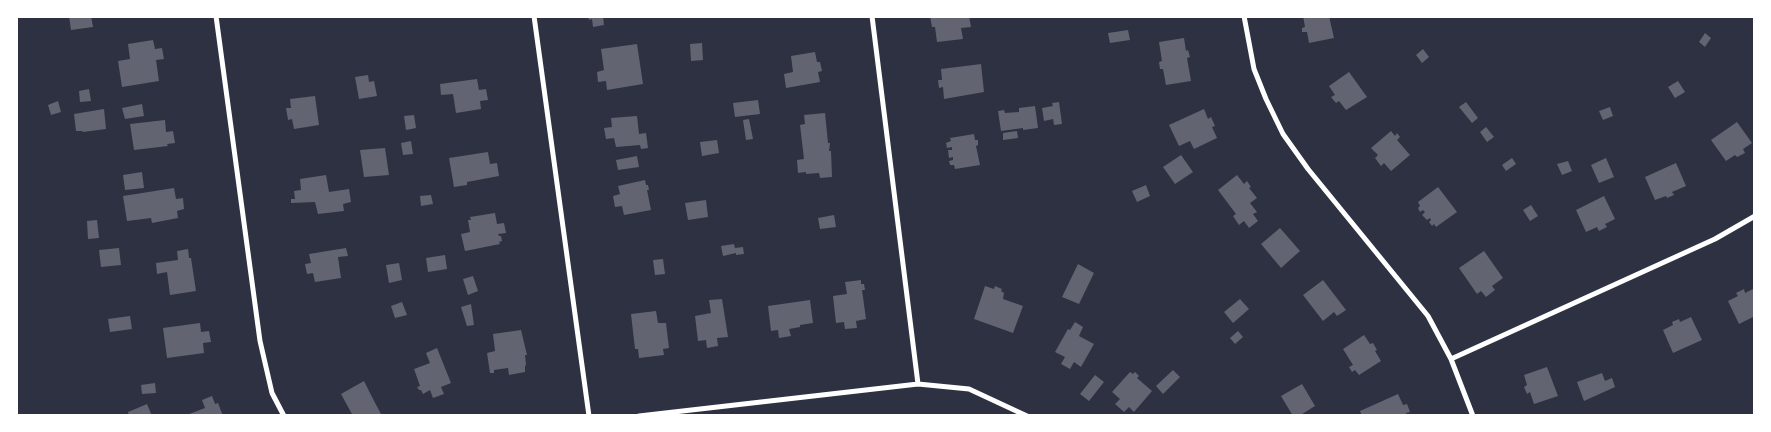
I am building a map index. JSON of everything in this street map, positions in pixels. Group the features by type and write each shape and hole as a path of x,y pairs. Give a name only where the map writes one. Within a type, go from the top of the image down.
{"street":[{"path":"216,16 260,342 272,393 284,416"},
{"path":"534,16 589,416"},
{"path":"872,16 918,384"},
{"path":"1244,16 1254,69 1283,134 1308,169 1428,316 1451,360 1473,416"},
{"path":"1451,360 1715,239 1755,216"},
{"path":"638,416 918,384 969,389 1027,416"}],"building":[{"path":"69,16 91,16 93,27 71,30"},
{"path":"588,16 603,16 604,25 593,27 592,19 589,20"},
{"path":"930,16 969,16 971,27 961,28 963,39 937,42 935,27 932,27"},
{"path":"1303,16 1329,16 1334,38 1309,43 1307,32 1302,32 1302,28 1305,27"},
{"path":"1128,30 1130,40 1110,43 1108,33"},
{"path":"1705,33 1711,38 1705,47 1699,42"},
{"path":"1184,38 1186,51 1188,50 1190,57 1187,58 1191,81 1166,85 1163,69 1160,69 1159,62 1162,61 1159,42"},
{"path":"153,40 155,49 162,48 164,59 156,60 159,81 122,87 118,61 130,59 128,44"},
{"path":"702,43 703,60 691,61 690,44"},
{"path":"637,44 643,84 607,90 606,81 598,82 597,72 604,70 601,49"},
{"path":"1423,49 1429,57 1422,63 1416,55"},
{"path":"815,52 817,62 820,62 822,71 818,72 820,82 786,88 784,74 793,72 791,56"},
{"path":"981,64 984,92 944,99 943,87 939,88 938,80 942,80 941,69"},
{"path":"1349,72 1367,97 1346,110 1339,101 1336,103 1331,97 1335,95 1329,86"},
{"path":"368,75 369,82 374,81 377,96 359,99 355,77"},
{"path":"477,79 479,90 486,89 488,100 480,101 481,109 456,113 453,94 441,95 440,84"},
{"path":"1678,81 1685,92 1675,98 1668,87"},
{"path":"89,89 91,101 80,102 79,91"},
{"path":"315,96 319,125 294,129 292,119 288,120 286,108 291,108 290,99"},
{"path":"758,100 760,114 735,117 733,103"},
{"path":"58,101 61,112 51,115 48,105"},
{"path":"1059,102 1062,124 1054,125 1053,119 1044,121 1042,108 1053,106 1052,103"},
{"path":"1466,102 1478,118 1472,123 1459,107"},
{"path":"142,104 144,116 125,119 122,108"},
{"path":"1035,106 1038,128 1001,131 998,111 1004,110 1005,113 1019,112 1019,108"},
{"path":"1610,107 1613,116 1603,120 1599,111"},
{"path":"104,109 106,129 76,131 74,114"},
{"path":"1204,109 1208,119 1211,117 1215,126 1212,127 1217,138 1194,149 1190,141 1179,146 1169,125"},
{"path":"825,113 828,143 830,143 829,151 831,151 832,177 820,178 819,173 798,173 797,160 804,159 800,125 805,124 804,115"},
{"path":"414,115 416,128 406,130 404,116"},
{"path":"637,116 639,134 646,133 648,148 641,149 640,145 616,147 614,138 606,139 604,128 612,127 611,118"},
{"path":"749,119 753,139 746,140 743,120"},
{"path":"165,120 166,132 173,131 175,143 167,144 168,146 134,150 130,124"},
{"path":"1737,122 1752,143 1743,149 1745,153 1737,157 1735,155 1726,161 1711,140"},
{"path":"1486,127 1494,137 1487,142 1480,132"},
{"path":"1017,131 1018,138 1003,140 1003,133"},
{"path":"1391,131 1395,136 1397,133 1400,137 1397,140 1410,155 1391,171 1384,163 1381,166 1375,158 1378,155 1371,148"},
{"path":"974,134 975,140 978,140 978,145 976,146 980,165 955,169 954,165 950,165 949,161 953,160 953,157 949,158 948,150 952,150 952,147 947,148 946,143 951,141 950,138"},
{"path":"717,140 719,153 702,156 700,142"},
{"path":"411,141 413,154 403,155 401,143"},
{"path":"385,148 389,175 364,177 360,150"},
{"path":"488,152 490,164 497,163 499,176 467,182 467,185 454,187 449,158"},
{"path":"1181,155 1193,172 1175,184 1163,167"},
{"path":"637,156 639,167 618,170 616,160"},
{"path":"1512,158 1516,164 1506,171 1502,165"},
{"path":"1606,158 1614,177 1599,183 1591,165"},
{"path":"1568,161 1572,171 1562,175 1557,164"},
{"path":"1676,163 1686,186 1672,192 1674,195 1655,200 1645,177"},
{"path":"142,172 144,188 125,190 123,175"},
{"path":"326,175 329,192 349,189 351,202 343,204 344,211 318,214 315,202 291,203 291,199 295,199 294,191 301,190 300,179"},
{"path":"1237,175 1244,184 1247,181 1251,187 1249,188 1257,198 1250,203 1257,212 1253,214 1258,221 1249,228 1244,221 1239,225 1233,216 1236,214 1218,190"},
{"path":"645,180 649,190 647,190 651,210 624,215 622,206 615,207 613,196 620,194 618,186"},
{"path":"1146,185 1150,196 1137,202 1132,191"},
{"path":"1438,187 1457,212 1436,227 1434,224 1432,226 1429,222 1430,218 1427,220 1422,215 1425,212 1423,210 1420,212 1418,202"},
{"path":"174,188 176,199 183,198 184,209 177,211 178,218 152,223 151,218 127,221 123,196"},
{"path":"431,195 433,204 421,206 420,196"},
{"path":"1604,196 1615,219 1605,224 1607,227 1599,231 1597,227 1586,232 1576,210"},
{"path":"706,200 708,217 688,220 685,203"},
{"path":"1531,205 1538,216 1530,221 1523,210"},
{"path":"495,213 497,224 504,223 506,233 498,234 501,236 502,241 499,242 500,244 465,251 461,234 470,232 468,220 471,220 470,217"},
{"path":"834,215 836,227 820,229 818,218"},
{"path":"97,220 99,238 88,239 87,221"},
{"path":"1280,228 1300,251 1281,268 1261,244"},
{"path":"734,244 735,248 743,247 744,254 736,255 736,253 723,256 721,246"},
{"path":"119,248 121,265 101,267 99,250"},
{"path":"346,248 348,256 338,257 341,278 315,282 313,273 307,274 305,264 311,263 309,254"},
{"path":"188,249 196,291 170,295 167,272 157,274 156,263 178,260 177,251"},
{"path":"1484,251 1503,278 1492,286 1495,290 1486,297 1481,291 1477,294 1459,268"},
{"path":"445,255 447,269 428,272 426,258"},
{"path":"663,259 665,274 655,275 653,260"},
{"path":"399,263 402,280 389,283 386,265"},
{"path":"1078,264 1094,273 1079,304 1062,297"},
{"path":"473,276 478,291 468,295 463,279"},
{"path":"861,280 865,290 862,290 866,319 856,321 857,328 845,329 844,322 836,323 833,296 847,294 845,282"},
{"path":"1323,280 1346,310 1337,316 1334,312 1323,321 1303,295"},
{"path":"985,286 994,289 995,286 1002,289 1001,291 1004,293 1003,299 1023,306 1013,333 974,319"},
{"path":"1755,288 1755,316 1739,324 1728,301 1738,296 1736,293 1744,289 1745,293"},
{"path":"722,299 728,337 717,338 718,346 707,348 706,340 698,341 695,316 711,313 709,300"},
{"path":"1240,299 1249,309 1233,323 1224,312"},
{"path":"810,300 813,323 789,329 791,336 779,338 778,330 771,331 768,306"},
{"path":"402,302 407,315 395,318 391,306"},
{"path":"471,304 474,325 467,326 461,307"},
{"path":"656,311 658,323 666,323 669,348 663,349 664,355 639,358 638,349 635,349 631,314"},
{"path":"130,316 132,329 110,332 108,319"},
{"path":"1691,317 1702,340 1673,353 1663,330 1673,325 1672,322 1679,319 1680,322"},
{"path":"1075,322 1083,327 1079,336 1094,344 1081,367 1074,362 1070,369 1061,364 1065,357 1055,352 1068,329 1070,330"},
{"path":"200,323 201,332 209,331 211,342 203,343 204,353 167,358 163,328"},
{"path":"521,330 527,355 525,355 525,372 509,375 508,368 494,370 494,373 490,373 487,353 495,351 493,334"},
{"path":"1238,331 1243,337 1235,344 1230,338"},
{"path":"1364,335 1370,344 1373,343 1381,361 1359,375 1355,370 1352,372 1349,367 1353,365 1343,349"},
{"path":"437,348 451,383 441,387 444,394 433,398 430,390 423,394 417,387 420,386 414,369 430,363 426,353"},
{"path":"1547,367 1558,396 1534,404 1530,392 1527,394 1524,387 1527,385 1524,375"},
{"path":"1173,370 1180,377 1163,394 1156,386"},
{"path":"1130,372 1133,374 1135,372 1139,376 1137,378 1152,391 1134,412 1129,407 1124,412 1115,404 1120,399 1112,392"},
{"path":"1602,373 1605,381 1612,378 1615,387 1584,401 1577,382"},
{"path":"1095,375 1104,382 1089,401 1080,394"},
{"path":"364,381 382,416 353,416 341,394"},
{"path":"155,383 156,393 142,394 141,385"},
{"path":"1302,384 1315,406 1299,416 1293,416 1281,396"},
{"path":"1398,394 1403,405 1407,404 1410,412 1406,413 1407,416 1362,416 1360,411"},
{"path":"212,396 215,404 218,403 223,416 184,416 205,408 202,400"},
{"path":"147,404 152,416 129,416 128,412"}]}
